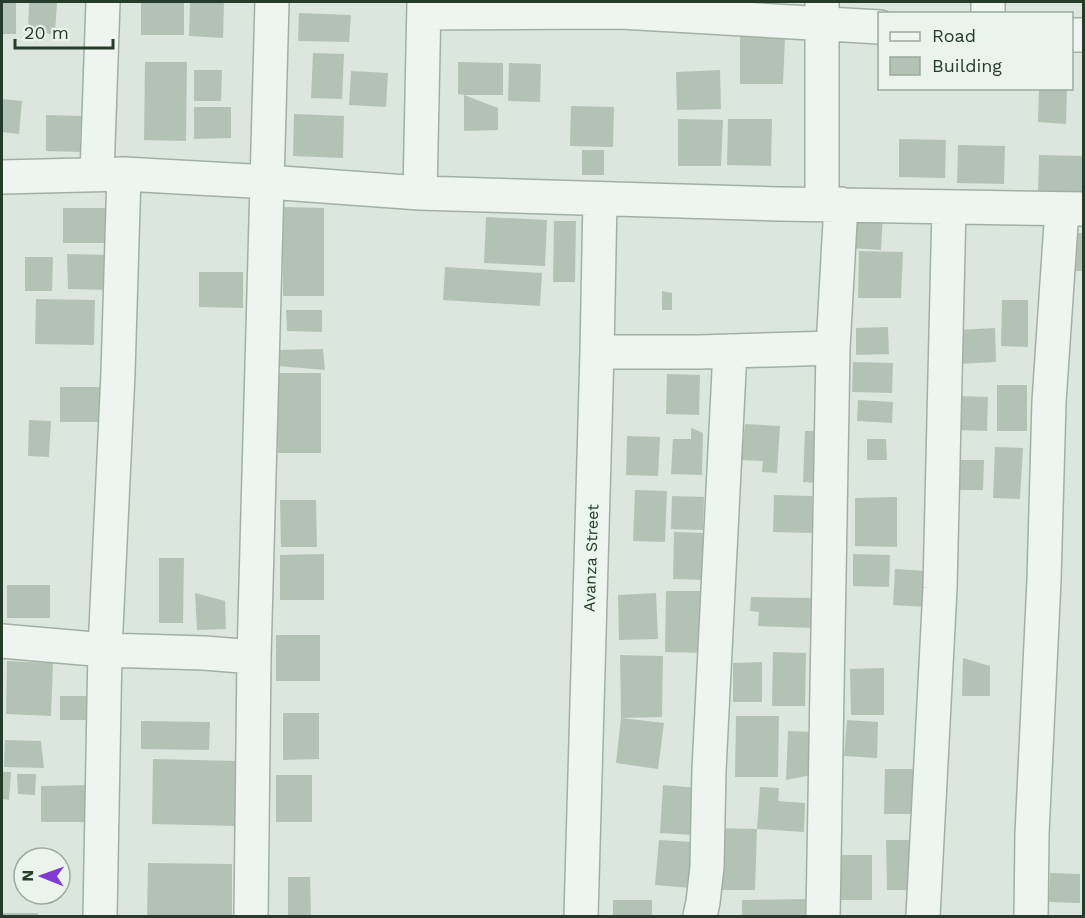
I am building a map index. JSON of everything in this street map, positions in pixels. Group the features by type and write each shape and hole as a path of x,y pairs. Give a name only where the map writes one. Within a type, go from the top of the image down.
{"street":[{"path":"100,916 105,650 118,373 103,2"},
{"path":"251,916 254,657 272,2"},
{"path":"420,193 424,7 621,7 822,13 878,27"},
{"path":"822,13 831,204 833,348 823,916"},
{"path":"2,177 111,174 420,193 1073,209 1049,402 1044,580 1032,834 1031,916"},
{"name":"Avanza Street","path":"581,916 600,199"},
{"path":"923,916 940,588 949,207"},
{"path":"597,352 833,348"},
{"path":"700,916 707,867 709,770 730,351"},
{"path":"2,642 105,650 254,657"}],"building":[{"path":"2,2 16,2 16,34 2,34"},
{"path":"29,2 57,2 55,34 28,33"},
{"path":"141,2 184,2 184,35 141,35"},
{"path":"190,2 224,2 223,38 189,36"},
{"path":"299,13 351,15 349,42 298,41"},
{"path":"740,37 785,38 783,84 740,84"},
{"path":"313,53 344,54 342,99 311,98"},
{"path":"145,62 187,62 186,141 144,140"},
{"path":"458,62 503,63 503,95 458,94"},
{"path":"509,63 541,64 540,102 508,101"},
{"path":"194,70 222,70 221,101 194,101"},
{"path":"720,70 721,109 677,110 676,72"},
{"path":"351,71 388,73 386,107 349,105"},
{"path":"1039,90 1067,90 1066,124 1038,122"},
{"path":"464,95 498,108 498,130 464,131"},
{"path":"2,99 22,101 19,134 2,132"},
{"path":"571,106 614,107 613,147 570,146"},
{"path":"194,107 231,107 231,138 194,139"},
{"path":"294,114 344,116 343,158 293,156"},
{"path":"46,115 81,116 80,152 46,151"},
{"path":"678,119 723,120 721,166 678,166"},
{"path":"728,119 772,119 771,166 727,165"},
{"path":"899,139 946,140 945,178 899,177"},
{"path":"958,145 1005,146 1004,184 957,183"},
{"path":"582,150 604,150 604,175 582,175"},
{"path":"1039,155 1084,156 1084,193 1038,192"},
{"path":"283,207 324,208 324,296 283,296"},
{"path":"63,208 108,208 108,243 63,243"},
{"path":"851,212 883,214 881,250 849,248"},
{"path":"486,217 547,220 545,266 484,263"},
{"path":"554,221 576,221 575,282 553,282"},
{"path":"1077,233 1084,233 1084,271 1076,271"},
{"path":"859,251 903,252 901,298 858,298"},
{"path":"67,254 112,255 112,290 68,289"},
{"path":"25,257 53,257 52,291 25,291"},
{"path":"445,267 542,273 540,306 443,300"},
{"path":"199,272 243,272 243,308 199,307"},
{"path":"662,291 672,293 672,310 662,310"},
{"path":"36,299 95,300 94,345 35,344"},
{"path":"1002,300 1028,300 1028,347 1001,346"},
{"path":"286,310 322,310 322,332 287,331"},
{"path":"888,327 889,354 856,355 856,328"},
{"path":"995,328 996,362 959,364 958,330"},
{"path":"323,349 325,370 278,366 279,350"},
{"path":"853,362 893,363 892,393 852,392"},
{"path":"278,373 321,373 321,453 278,453"},
{"path":"667,374 700,375 699,415 666,414"},
{"path":"997,385 1027,385 1027,431 997,431"},
{"path":"60,387 105,387 105,422 60,422"},
{"path":"959,396 988,397 987,431 958,430"},
{"path":"858,400 893,402 892,423 857,421"},
{"path":"29,420 51,421 49,457 28,456"},
{"path":"745,424 780,426 777,473 762,472 763,461 741,460"},
{"path":"691,428 703,433 702,475 671,474 673,439 691,439"},
{"path":"805,431 820,431 817,483 803,482"},
{"path":"627,436 660,437 658,476 626,475"},
{"path":"867,439 886,439 887,460 867,460"},
{"path":"995,447 1023,448 1020,499 993,498"},
{"path":"959,460 984,460 983,490 958,490"},
{"path":"635,490 667,491 665,542 633,541"},
{"path":"774,495 812,496 812,533 773,532"},
{"path":"672,496 704,497 703,530 671,529"},
{"path":"897,497 897,547 855,546 855,498"},
{"path":"280,500 316,500 317,547 281,547"},
{"path":"674,532 705,533 704,580 673,579"},
{"path":"324,554 324,600 280,600 280,555"},
{"path":"853,554 890,555 889,587 853,586"},
{"path":"159,558 184,558 183,623 159,623"},
{"path":"895,569 927,571 925,607 893,605"},
{"path":"7,585 50,585 50,618 7,618"},
{"path":"666,591 708,591 707,653 665,652"},
{"path":"195,593 225,601 226,629 197,630"},
{"path":"656,593 658,639 619,640 618,595"},
{"path":"751,597 812,598 812,628 758,626 759,612 750,611"},
{"path":"276,635 320,635 320,681 276,681"},
{"path":"773,652 806,653 805,706 772,706"},
{"path":"620,655 663,656 662,717 621,718"},
{"path":"963,658 990,666 990,696 962,696"},
{"path":"7,661 53,663 51,716 6,714"},
{"path":"762,662 762,702 733,702 733,663"},
{"path":"884,668 884,715 851,715 850,669"},
{"path":"60,696 92,696 92,720 60,720"},
{"path":"283,713 319,713 319,759 283,760"},
{"path":"736,716 779,716 778,777 735,777"},
{"path":"621,718 664,723 658,769 616,763"},
{"path":"847,720 878,722 877,758 844,756"},
{"path":"141,721 210,722 209,750 141,749"},
{"path":"788,731 813,732 811,775 786,780"},
{"path":"5,740 41,741 44,768 4,767"},
{"path":"153,759 238,761 237,826 152,824"},
{"path":"885,769 915,769 916,814 884,814"},
{"path":"2,772 11,772 9,800 2,799"},
{"path":"17,774 36,774 35,795 18,794"},
{"path":"276,775 312,775 312,822 276,822"},
{"path":"91,785 91,822 41,822 41,786"},
{"path":"663,785 697,788 694,835 660,833"},
{"path":"760,787 779,788 778,801 805,803 804,832 757,829"},
{"path":"713,828 757,829 755,890 712,890"},
{"path":"659,840 693,842 690,888 655,885"},
{"path":"886,840 914,840 914,890 887,890"},
{"path":"841,855 872,855 872,900 841,900"},
{"path":"148,863 232,864 232,916 147,916"},
{"path":"1050,873 1080,874 1080,903 1049,902"},
{"path":"288,877 310,877 311,916 288,916"},
{"path":"806,899 805,916 742,916 742,900"},
{"path":"613,900 652,900 652,916 613,916"},
{"path":"2,913 38,913 38,916 2,916"}]}
